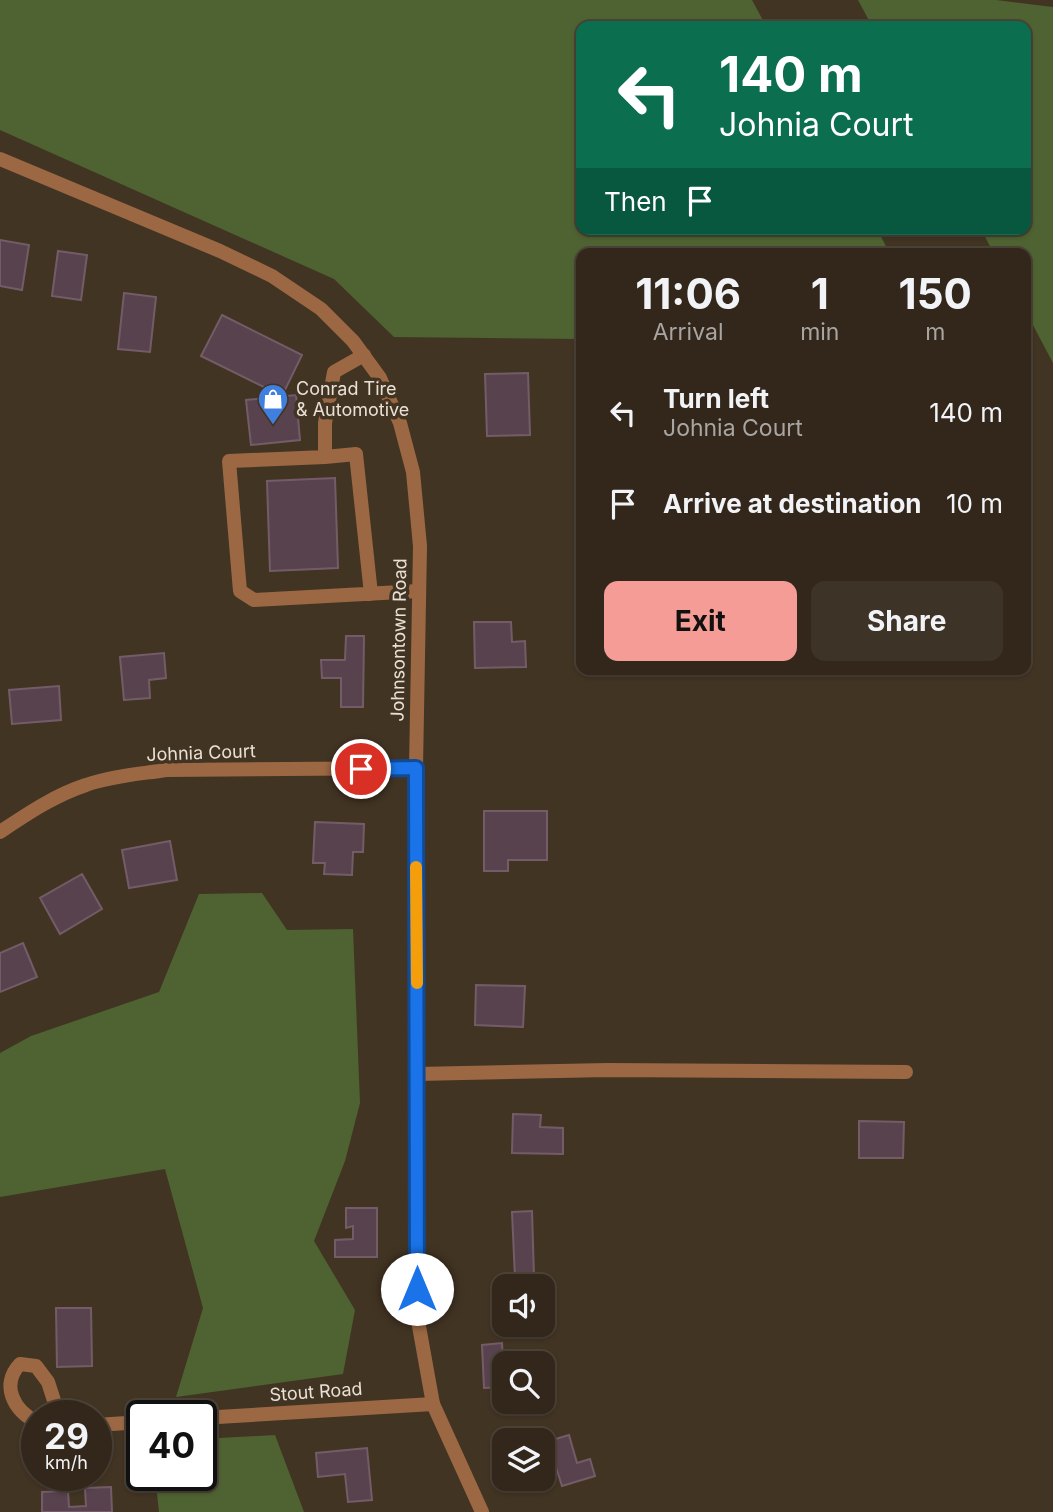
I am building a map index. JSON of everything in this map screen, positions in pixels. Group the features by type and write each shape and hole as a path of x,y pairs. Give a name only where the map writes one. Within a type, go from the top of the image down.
{"street":[{"name":"Johnsontown Road","path":"0,159 220,251 272,276 321,309 364,355 380,378 400,423 413,472 420,546 416,768 417,1315 433,1404 482,1512"},
{"path":"325,457 325,424 334,372 364,355"},
{"path":"370,594 356,454 229,461 240,591 254,600 419,592"},
{"name":"Johnia Court","path":"0,832 45,803 86,785 126,776 166,771 416,768"},
{"path":"417,1074 595,1070 906,1072"},
{"path":"21,1414 10,1397 10,1379 20,1364 36,1366 48,1381 54,1400"},
{"name":"Stout Road","path":"217,1417 433,1404"}],"green space":[{"path":"0,0 752,0 763,21 576,21 576,235 880,235 887,248 576,248 576,339 394,337 334,279 0,130"},
{"path":"858,0 996,0 1053,7 1053,363 1031,321 1031,248 991,248 984,235 1031,235 1031,21 869,21"},
{"path":"262,893 287,930 353,929 360,1103 345,1161 314,1241 355,1310 343,1374 176,1397 203,1308 165,1169 0,1197 0,1053 31,1036 159,992 199,894"},
{"path":"275,1435 304,1512 159,1512 157,1491 217,1491 217,1438"}],"building":[{"path":"0,240 29,245 22,290 0,286"},
{"path":"58,251 87,255 81,300 52,296"},
{"path":"124,293 156,297 150,352 118,349"},
{"path":"222,315 302,355 282,396 201,356"},
{"path":"528,373 530,435 487,436 485,374"},
{"path":"296,395 300,440 251,445 246,400"},
{"path":"335,478 338,568 270,571 267,481"},
{"path":"474,622 511,622 512,642 525,641 526,667 475,668"},
{"path":"346,636 364,636 363,707 341,707 341,678 322,678 321,660 345,660"},
{"path":"164,653 166,678 149,680 150,698 124,700 120,657"},
{"path":"59,686 61,720 12,724 9,690"},
{"path":"484,811 547,811 547,860 508,860 508,871 484,871"},
{"path":"315,822 364,824 363,852 353,852 352,875 324,874 325,863 313,863"},
{"path":"170,841 177,880 129,888 122,850"},
{"path":"82,874 102,909 60,934 40,898"},
{"path":"23,943 37,977 0,992 0,953"},
{"path":"476,985 525,986 523,1027 475,1025"},
{"path":"513,1114 541,1115 540,1127 563,1128 563,1154 512,1153"},
{"path":"859,1121 904,1122 903,1158 859,1158"},
{"path":"346,1208 377,1208 377,1257 335,1257 335,1240 353,1239 353,1226 346,1228"},
{"path":"532,1211 534,1274 515,1274 512,1212"},
{"path":"56,1308 91,1308 92,1366 57,1367"},
{"path":"502,1343 502,1351 492,1351 492,1388 484,1388 482,1345"},
{"path":"569,1435 577,1463 590,1459 595,1476 562,1486 555,1464 555,1439"},
{"path":"367,1448 372,1500 348,1502 345,1474 318,1477 316,1453"},
{"path":"68,1491 69,1507 86,1506 85,1491 111,1491 112,1512 42,1512 42,1492"}],"slow traffic":[{"path":"416,867 417,983"}],"place":[{"name":"Conrad Tire & Automotive","path":"273,426"}],"route":[{"path":"361,769 416,768 417,1289"}]}
